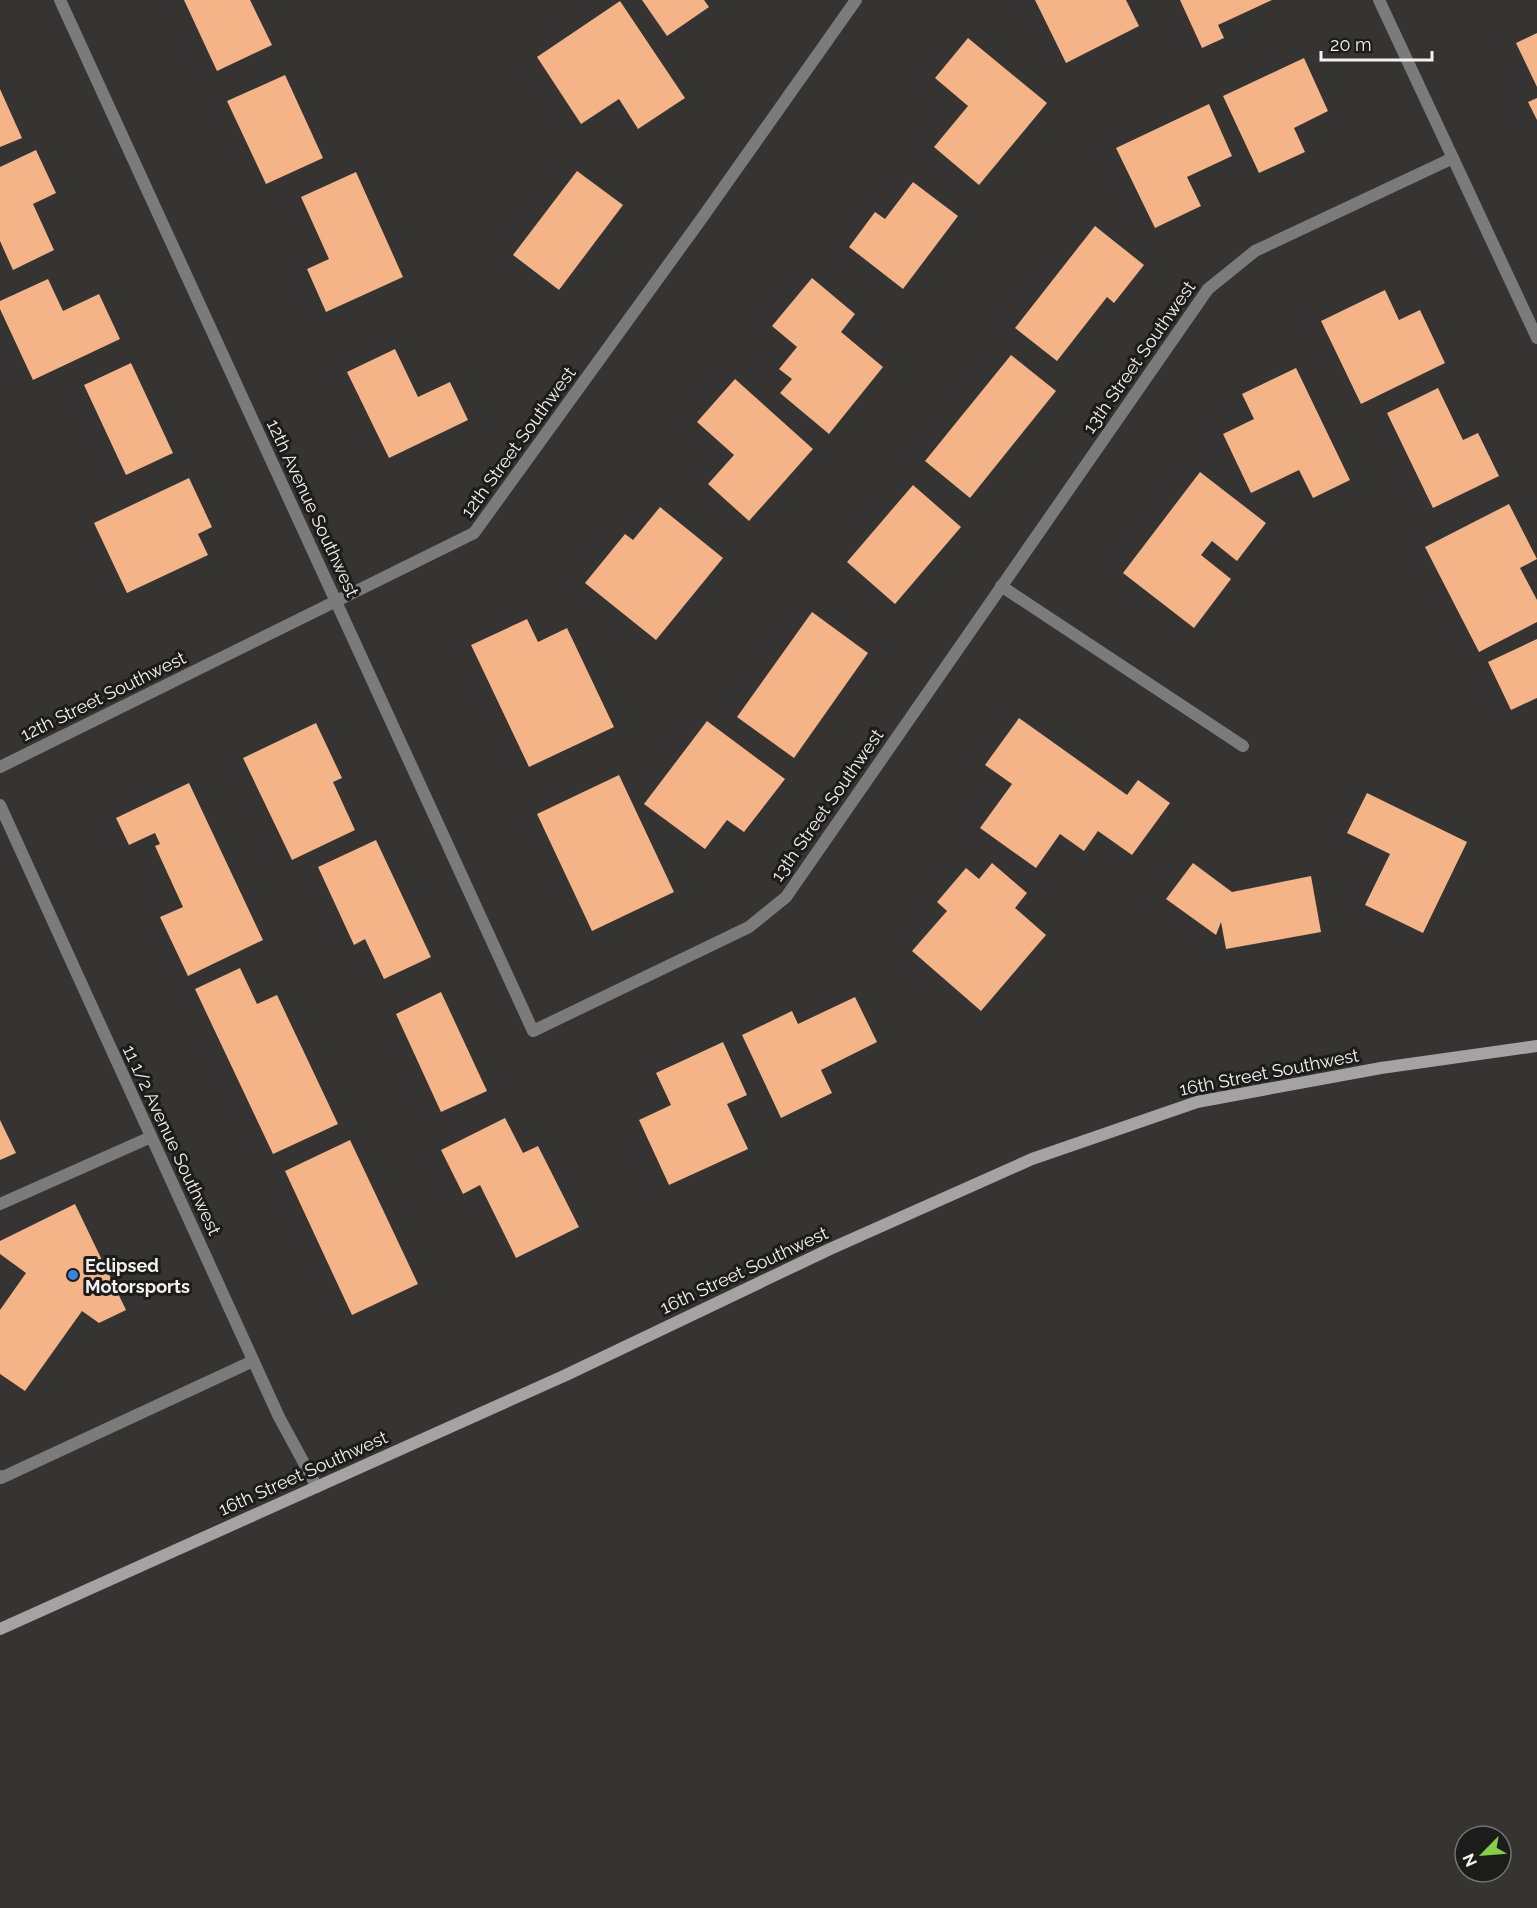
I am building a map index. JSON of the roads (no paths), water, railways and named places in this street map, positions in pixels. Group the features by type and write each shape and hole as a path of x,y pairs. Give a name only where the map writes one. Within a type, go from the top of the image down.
{"main road":[{"name":"16th Street Southwest","path":"0,1629 566,1375 830,1249 1032,1159 1197,1102 1381,1068 1537,1046"}],"street":[{"name":"12th Avenue Southwest","path":"60,0 533,1031"},
{"name":"12th Street Southwest","path":"0,767 474,533 702,218 856,0"},
{"path":"1379,0 1537,338"},
{"name":"13th Street Southwest","path":"533,1031 749,927 786,897 1208,289 1255,251 1453,158"},
{"path":"1001,586 1243,746"},
{"name":"11 1/2 Avenue Southwest","path":"0,805 279,1417 317,1487"},
{"path":"0,1204 151,1137"},
{"path":"0,1478 253,1360"}],"place":[{"name":"Eclipsed Motorsports","path":"73,1275"}]}
